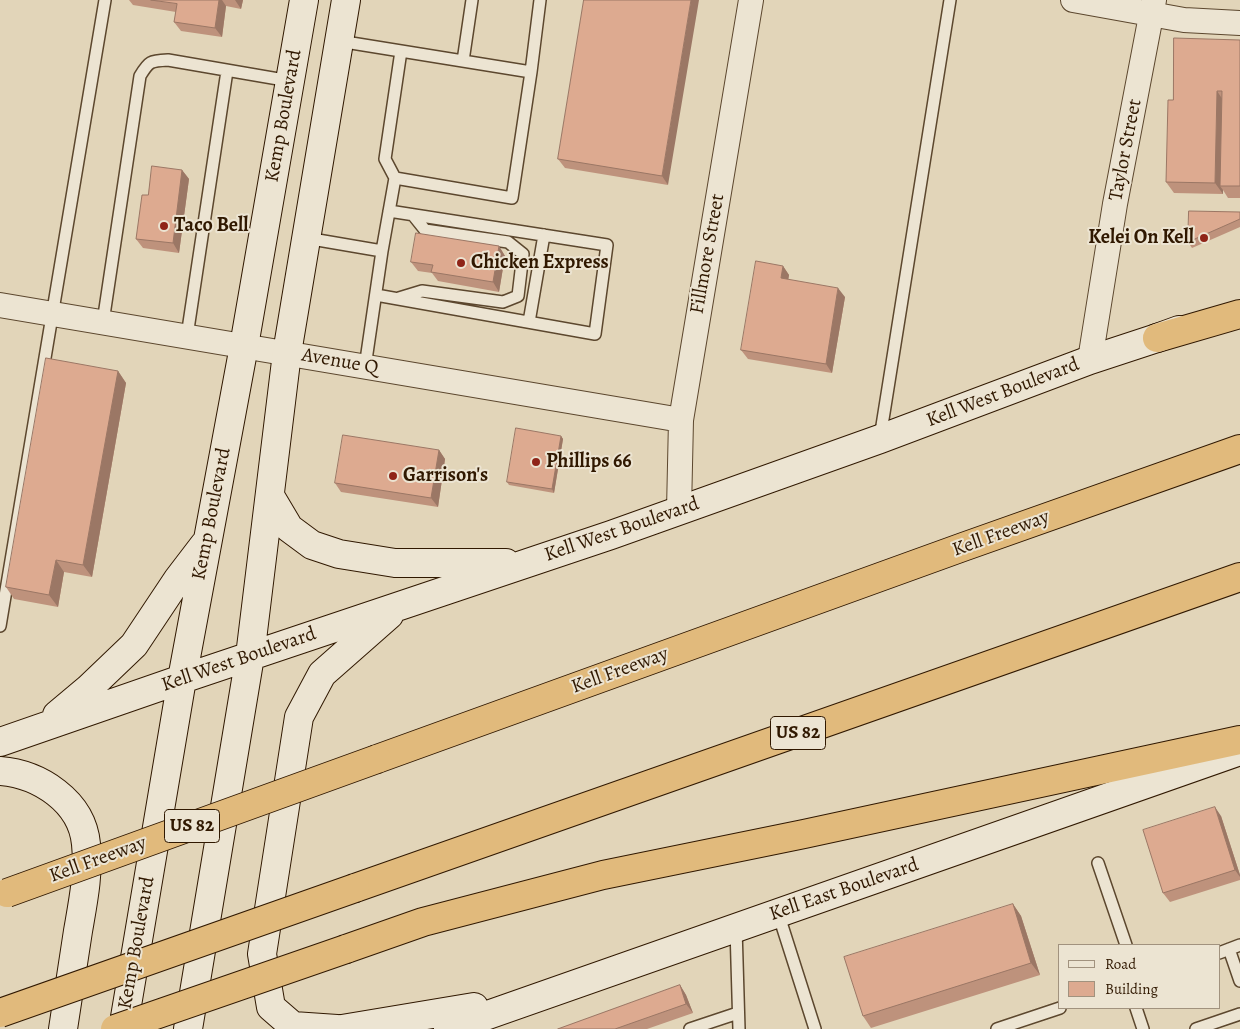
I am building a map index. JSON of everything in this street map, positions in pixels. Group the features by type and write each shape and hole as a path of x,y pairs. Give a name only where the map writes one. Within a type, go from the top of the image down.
{"highway":[{"path":"1157,338 1240,314"},
{"name":"Kell Freeway","path":"4,894 963,547 1240,449"},
{"name":"US 82","path":"0,1013 1240,577"},
{"path":"115,1029 423,922 603,875 814,832 1240,740"}],"main road":[{"name":"Kemp Boulevard","path":"123,1029 182,679 244,346 304,0"},
{"name":"Kemp Boulevard","path":"188,1029 250,656 287,353 346,0"},
{"name":"Kell West Boulevard","path":"0,742 611,535 1240,307"},
{"path":"270,496 289,528 312,544 339,554 395,563 527,563"},
{"path":"43,727 88,689 134,645 178,579 208,539"},
{"path":"336,1029 293,1026 271,1007 262,954 299,717 322,674 400,606"},
{"name":"Kell East Boulevard","path":"448,1029 1240,751"},
{"path":"0,771 26,776 44,784 59,794 72,808 80,822 86,842 87,873 64,1029"},
{"path":"342,1029 540,996"}],"street":[{"name":"Fillmore Street","path":"679,510 681,420 751,0"},
{"path":"1073,0 1153,7 1184,20 1240,23"},
{"name":"Taylor Street","path":"1090,360 1115,204 1153,7"},
{"name":"Avenue Q","path":"0,305 681,420"}],"lane":[{"path":"0,626 105,0"},
{"path":"463,61 472,0"},
{"path":"395,178 512,198 540,0"},
{"path":"880,439 950,0"},
{"path":"339,41 531,72"},
{"path":"365,367 395,178 385,160 401,51"},
{"path":"103,322 140,76 146,67 152,61 168,60 290,81"},
{"path":"187,336 227,71"},
{"path":"376,295 595,334 607,246 390,210"},
{"path":"397,298 422,291 503,302 518,296 523,254 508,242 425,230 413,215"},
{"path":"529,322 544,235"},
{"path":"306,238 382,251"},
{"path":"1098,863 1126,944"},
{"path":"778,913 815,1029"},
{"path":"736,927 739,1029"},
{"path":"1229,949 1240,981"},
{"path":"997,1029 1023,1025 1058,1009"},
{"path":"1136,1009 1143,1029"},
{"path":"690,1029 738,1013"},
{"path":"1196,1029 1240,1014"}],"building":[{"path":"151,0 219,0 215,28 174,22 177,4"},
{"path":"584,0 691,0 662,176 558,159"},
{"path":"1174,38 1240,40 1240,186 1220,186 1222,91 1217,91 1215,183 1166,182 1168,100 1173,100"},
{"name":"Taco Bell","path":"152,166 182,170 173,243 136,239 142,195 148,195"},
{"path":"1189,211 1240,212 1240,219 1188,242"},
{"name":"Chicken Express","path":"416,233 499,246 493,282 431,272 433,265 411,262"},
{"path":"756,261 783,266 781,278 838,288 826,364 741,350"},
{"path":"46,358 118,371 83,565 56,560 49,595 6,587"},
{"name":"Phillips 66","path":"516,428 561,436 552,489 507,482"},
{"name":"Garrison's","path":"343,435 439,450 431,498 335,483"},
{"path":"1215,807 1235,870 1163,893 1143,830"},
{"path":"1013,904 1031,963 863,1016 844,957"},
{"path":"680,985 686,1004 615,1029 558,1029"}],"place":[{"name":"Taco Bell","path":"164,226"},
{"name":"Kelei On Kell","path":"1204,238"},
{"name":"Chicken Express","path":"461,263"},
{"name":"Phillips 66","path":"536,462"},
{"name":"Garrison's","path":"393,476"}]}
